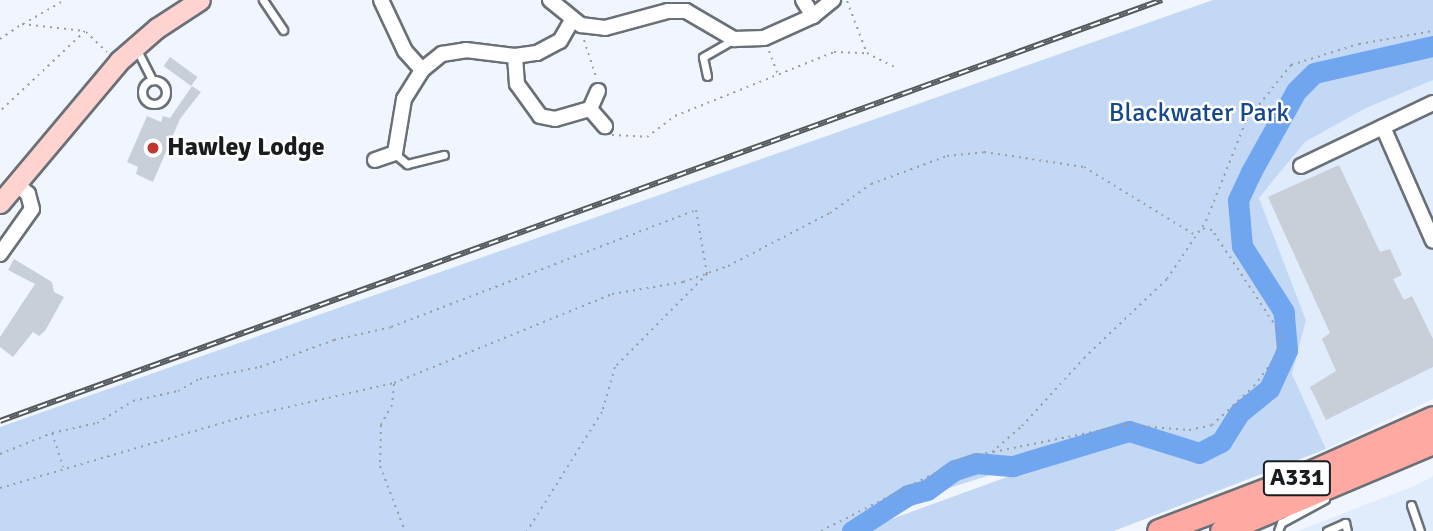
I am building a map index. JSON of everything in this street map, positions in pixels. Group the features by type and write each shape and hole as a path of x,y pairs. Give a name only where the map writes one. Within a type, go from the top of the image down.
{"main road":[{"path":"0,203 119,61 135,46 200,0"},
{"name":"A331","path":"1158,531 1290,481 1433,418"},
{"name":"A331","path":"1222,531 1387,465 1433,442"}],"street":[{"path":"381,0 405,51 422,69"},
{"path":"550,0 576,23 605,28 668,11 686,11 734,39 764,38 813,16 834,0"},
{"path":"803,0 813,16"},
{"path":"375,160 395,153 404,99 422,69 442,54 466,50 515,56 537,53 560,41 576,23"},
{"path":"515,56 517,83 540,116 555,119 590,109"},
{"path":"590,109 598,91"},
{"path":"1301,166 1433,103"},
{"path":"590,109 605,126"},
{"path":"1383,127 1433,241"},
{"path":"0,254 32,209 28,194 17,184"}],"lane":[{"path":"263,0 284,30"},
{"path":"708,76 703,57 734,39"},
{"path":"135,46 152,80"},
{"path":"395,153 407,164 444,155"},
{"path":"1278,531 1281,523 1387,465"},
{"path":"1411,505 1420,531"},
{"path":"1327,531 1345,523 1348,531"}],"path":[{"path":"0,39 65,0"},
{"path":"847,0 867,53"},
{"path":"576,23 598,91"},
{"path":"22,24 85,31 119,61"},
{"path":"0,111 85,31"},
{"path":"992,452 1167,279 1206,221 1246,121 1273,82 1291,65 1338,50 1433,31"},
{"path":"764,38 778,76"},
{"path":"605,126 615,137 647,137 675,116 834,52 867,53 894,67"},
{"path":"0,488 240,418 394,383 612,294 706,274 830,213 871,184 967,152 1084,167 1195,235"},
{"path":"0,454 52,433 96,424 133,401 178,391 200,379 260,368 334,340 391,327 696,210 706,274"},
{"path":"821,531 965,458 1127,425 1189,430 1212,425 1254,386 1275,358 1280,334 1212,230 1200,228"},
{"path":"527,531 602,412 615,366 706,274"},
{"path":"394,383 392,405 379,438 380,466 405,531"},
{"path":"52,433 64,468"}],"shaded area":[{"path":"1433,80 1433,399 1326,449 1292,374 1306,320 1259,198 1305,142 1364,109"},
{"path":"1433,476 1433,531 1298,531 1414,486"}],"green space":[{"name":"Blackwater Park","path":"1213,0 1433,0 1433,80 1364,109 1305,142 1259,198 1306,320 1292,374 1326,449 1114,531 0,531 0,427","holes":["1130,432 878,524 883,509"]}],"building":[{"path":"170,57 198,77 191,86 164,66"},
{"name":"Hawley Lodge","path":"192,86 201,92 180,119 153,182 136,174 138,167 127,162 147,116 161,122 163,116 170,118"},
{"path":"1339,165 1380,252 1390,249 1402,275 1393,279 1404,300 1412,296 1433,339 1433,367 1326,420 1310,387 1336,371 1322,339 1330,333 1268,197"},
{"path":"14,259 52,282 54,292 64,297 45,331 39,336 33,332 13,357 0,347 0,337 35,284 8,270"}],"waterway":[{"path":"852,531 908,495 927,490 955,470 976,463 1013,466 1129,431 1199,453 1221,442 1239,413 1269,389 1287,350 1284,312 1242,246 1238,200 1251,172 1296,91 1314,73 1433,46"}],"railway":[{"path":"0,421 1162,0"}],"place":[{"name":"Hawley Lodge","path":"153,148"}]}
